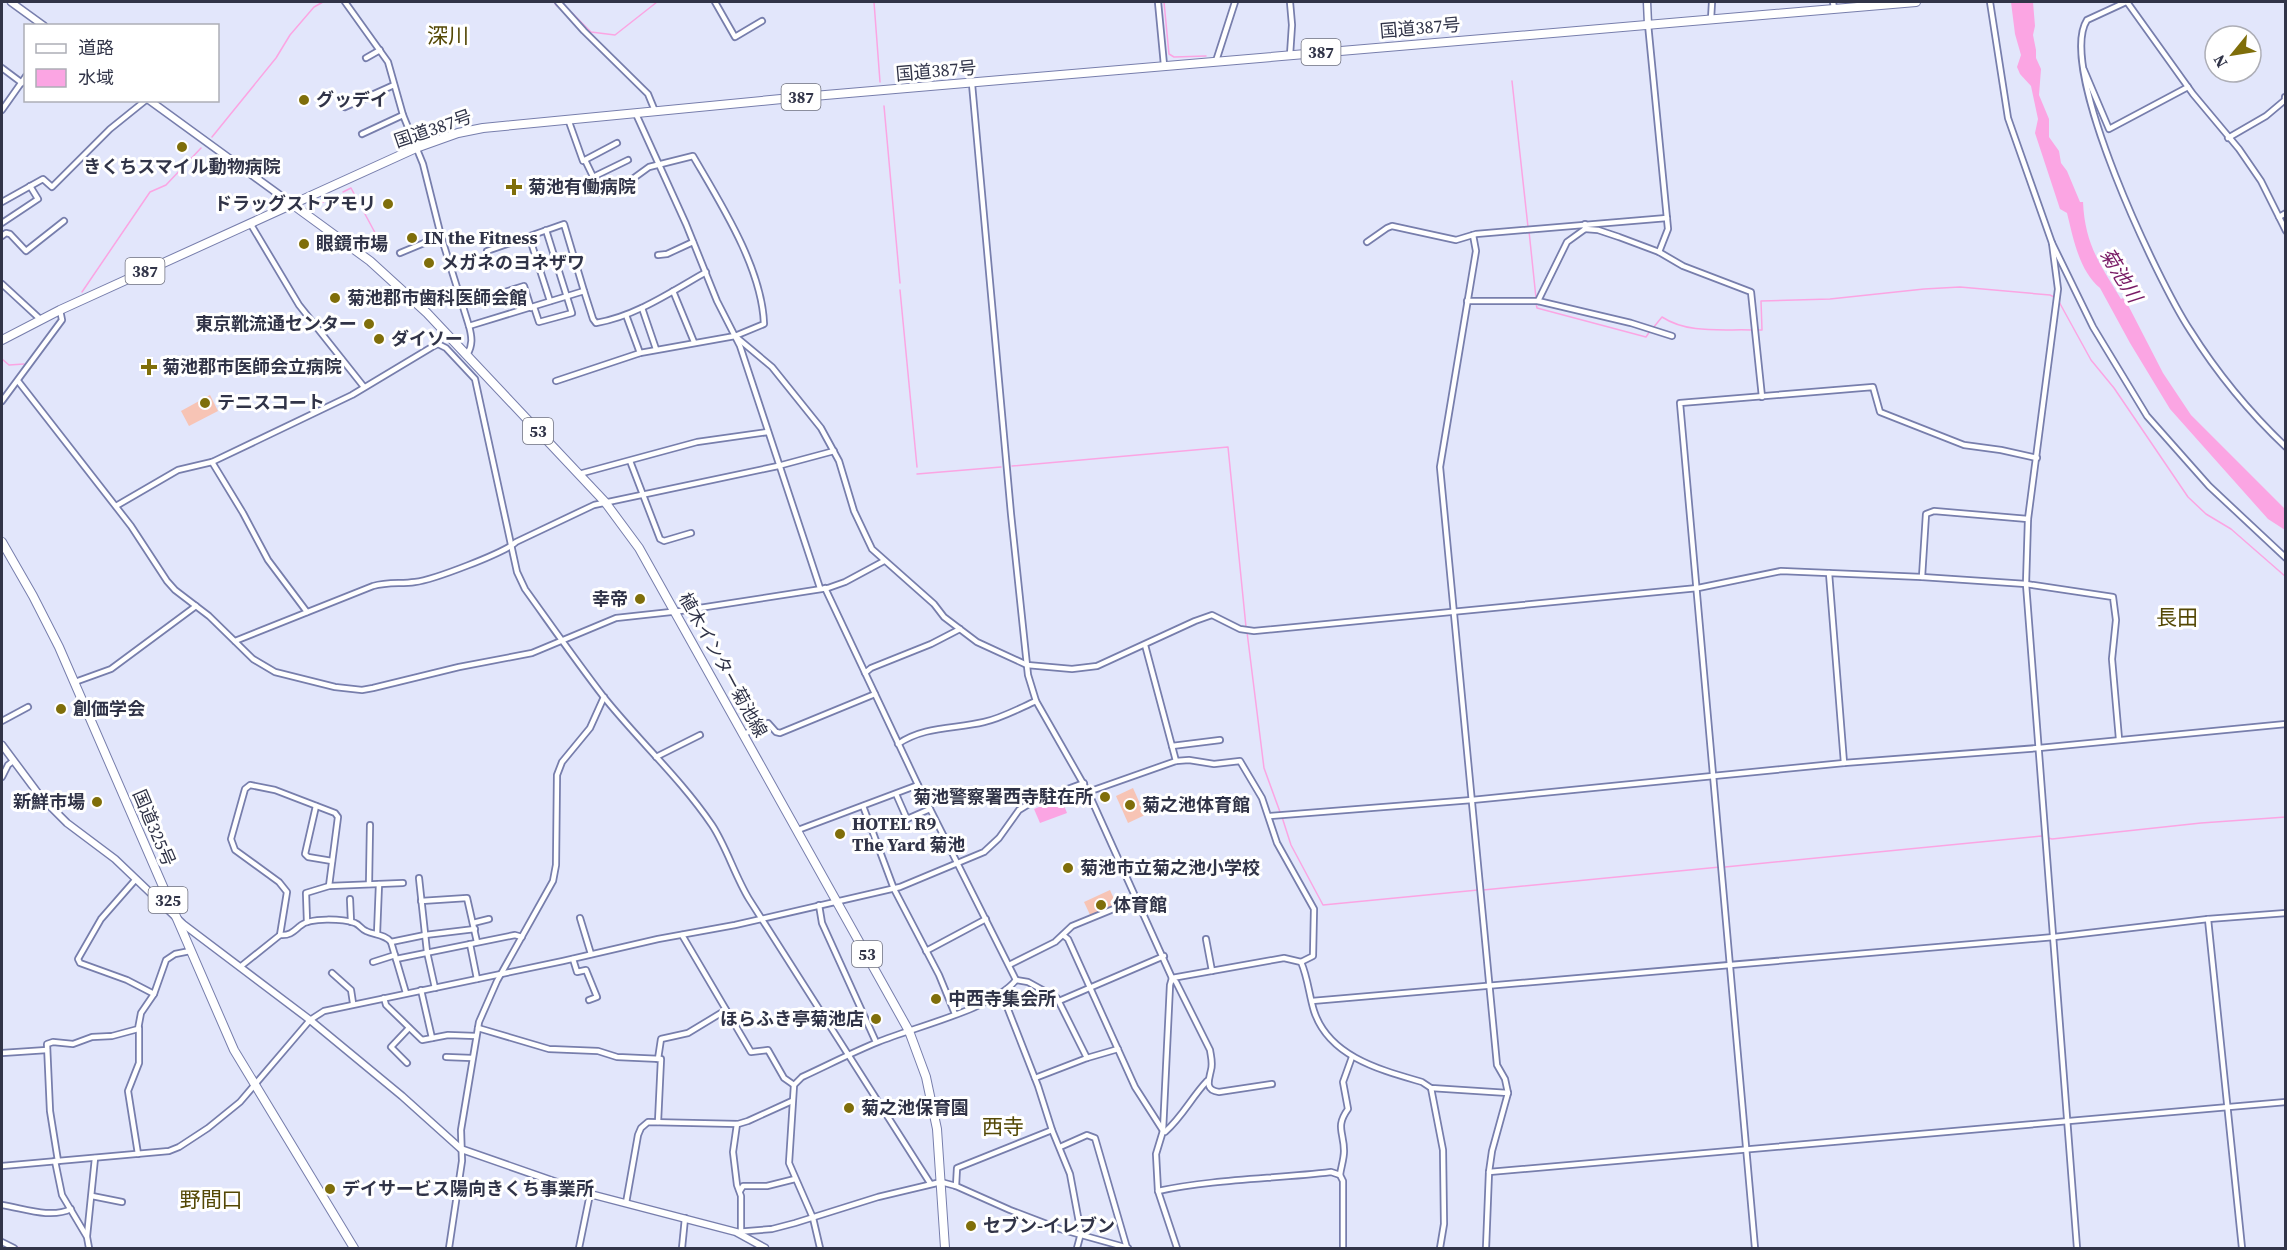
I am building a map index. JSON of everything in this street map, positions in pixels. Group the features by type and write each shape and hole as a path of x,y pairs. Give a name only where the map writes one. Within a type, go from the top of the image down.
{"main road":[{"name":"国道387号","path":"2,340 40,319 416,148 458,133 483,128 1164,65 1711,19 1834,5 1916,2"},
{"name":"植木インター菊池線","path":"292,204 385,274 467,355 605,502 639,548 909,1031 930,1093 939,1144 945,1248"},
{"name":"国道325号","path":"2,542 45,618 75,682 175,918 231,1043 255,1087 354,1248"}],"street":[{"path":"11,2 41,24"},
{"path":"345,2 388,62 403,116 426,174 441,236 469,326 471,347 467,355"},
{"path":"558,2 584,32 648,94 655,111"},
{"path":"715,2 735,37 762,21"},
{"path":"1158,2 1164,65"},
{"path":"1216,61 1234,2"},
{"path":"1290,2 1292,26 1290,55"},
{"path":"1647,2 1668,229 1659,252"},
{"path":"1711,19 1712,2"},
{"path":"1990,2 2008,118 2052,243 2093,327 2147,416 2209,486 2286,558"},
{"path":"2286,231 2261,181 2126,2 2087,20 2082,32 2082,65 2096,118 2117,180 2143,241 2188,328 2248,409 2286,447"},
{"path":"366,58 380,50"},
{"path":"2082,65 2109,129 2188,87"},
{"path":"2,68 22,83"},
{"path":"2,110 24,80"},
{"path":"972,84 1027,665 1036,701 1084,783 1172,978 1210,1050 1212,1061 1207,1081 1181,1118 1165,1132 1163,1131"},
{"path":"345,107 394,85"},
{"path":"2228,138 2266,117 2285,100 2285,97"},
{"path":"2,202 43,179 52,187 110,129 145,102"},
{"path":"151,102 292,204"},
{"path":"636,114 717,301 735,336 822,588 1016,980 1041,988 1059,1000 1087,1058"},
{"path":"363,134 403,116"},
{"path":"568,119 583,161 585,160 601,193"},
{"path":"585,160 617,143"},
{"path":"556,381 639,353 735,336 764,324 755,280 732,223 693,156 649,167 627,183"},
{"path":"593,177 628,160"},
{"path":"30,186 38,199 2,223 4,235 10,234 26,251 64,221"},
{"path":"2279,217 2286,213"},
{"path":"1367,242 1392,226 1456,240 1473,235 1585,227 1667,218"},
{"path":"250,224 299,305 364,387"},
{"path":"487,251 564,224 592,319 596,323 642,308 706,272"},
{"path":"1585,227 1659,252 1683,266 1751,292 1762,397"},
{"path":"1538,301 1567,242 1585,227"},
{"path":"463,306 524,286 539,322 572,313 546,230"},
{"path":"1473,235 1476,251 1440,467 1488,985 1497,1065 1505,1079 1508,1093 1492,1151 1489,1172 1486,1248"},
{"path":"400,253 441,236"},
{"path":"530,236 550,301"},
{"path":"658,255 667,254 693,242"},
{"path":"2052,243 2058,289 2028,519 2026,585 2077,1248"},
{"path":"2,284 40,319"},
{"path":"469,326 584,291"},
{"path":"673,291 694,342"},
{"path":"1467,302 1538,301 1631,323 1672,336"},
{"path":"642,308 656,349"},
{"path":"2,401 62,320 60,310"},
{"path":"626,315 639,353"},
{"path":"735,336 772,367 821,428 834,451 854,511 872,549 960,629 985,646 1027,665 1072,669 1097,666 1212,615 1240,629 1254,631 1698,588 1781,571 1922,577 2026,585 2113,597 2116,620 2112,659 2119,739"},
{"path":"116,506 178,470 212,462 255,443 364,387 438,344 446,348 473,375"},
{"path":"475,364 473,375 517,572 525,589 604,697 647,744 714,828 735,875 930,1183"},
{"path":"18,381 88,474 116,506 167,581 253,659 275,672 335,687 362,690 459,667 512,658 563,641 616,618 822,588 845,582 884,561"},
{"path":"1755,1248 1716,776 1680,403 1873,387 1880,412 1964,445 2037,458"},
{"path":"579,474 697,442 768,432"},
{"path":"235,641 373,586 389,582 415,582 435,578 512,546 580,511 605,502 778,466 834,451"},
{"path":"630,461 660,539 664,541 691,533"},
{"path":"212,462 268,560 307,612"},
{"path":"1922,577 1926,514 1934,511 2028,519"},
{"path":"1829,573 1844,763"},
{"path":"75,682 111,669 196,606"},
{"path":"865,673 871,668 931,644 960,629"},
{"path":"1145,645 1176,761"},
{"path":"744,734 768,723 780,733 875,694"},
{"path":"449,1248 462,1161 461,1130 478,1028 501,974 555,874 556,783 559,768 590,728 604,697"},
{"path":"898,744 908,737 942,727 985,722 1036,701"},
{"path":"2,721 28,707"},
{"path":"1269,816 1472,800 1844,763 2039,748 2286,724"},
{"path":"656,757 700,735"},
{"path":"1172,746 1220,740"},
{"path":"2,746 52,810 115,859 175,918 310,1020 402,1096 461,1149 590,1194 739,1232 765,1248"},
{"path":"1088,792 1176,761 1189,760 1214,764 1240,761 1262,798 1277,843 1314,909 1312,956 1301,962 1284,958 1172,978"},
{"path":"2,777 8,765 13,761"},
{"path":"2,1166 169,1151 180,1147 208,1128 255,1087 310,1020 324,1011 894,889 984,852 999,838 1019,810 1084,783"},
{"path":"240,967 280,935 287,892 232,846 231,838 245,789 250,785 275,790 335,813 338,817 329,886"},
{"path":"798,830 918,785"},
{"path":"896,794 907,819 930,809"},
{"path":"316,806 305,854 308,857 332,861"},
{"path":"863,806 894,889 955,1014"},
{"path":"369,884 370,825"},
{"path":"419,878 425,935 435,988"},
{"path":"136,879 101,919 78,959 80,963 127,980 154,993"},
{"path":"308,922 306,893 329,886 403,883"},
{"path":"377,934 379,884"},
{"path":"422,901 468,897 477,942"},
{"path":"350,899 351,922"},
{"path":"1009,965 1054,942 1072,926 1138,899"},
{"path":"819,905 822,923 876,1042"},
{"path":"1312,1001 2054,937 2208,919 2286,913"},
{"path":"580,918 591,954"},
{"path":"473,923 489,919"},
{"path":"926,951 987,919"},
{"path":"2208,919 2242,1248"},
{"path":"280,935 285,936 296,931 308,922 335,920 358,924 365,931 388,938 391,942 406,993"},
{"path":"391,942 475,929"},
{"path":"373,962 515,934 522,937"},
{"path":"682,935 751,1052 768,1050 784,1078 794,1085"},
{"path":"1063,935 1068,939 1135,1087 1163,1131"},
{"path":"1206,939 1212,971"},
{"path":"470,944 477,979"},
{"path":"138,1154 128,1091 138,1069 141,1013 154,993 166,960 175,954 190,951"},
{"path":"1059,1000 1164,956"},
{"path":"573,959 577,972 586,970 597,998 589,1000"},
{"path":"1301,962 1315,1013 1324,1030 1335,1044 1352,1057 1422,1082 1431,1088 1508,1093"},
{"path":"332,973 351,990 353,1003"},
{"path":"1172,978 1163,1131 1156,1154 1158,1191 1177,1248"},
{"path":"820,1248 813,1218 789,1163 794,1085 802,1077 876,1042 955,1014 1002,994 1016,980"},
{"path":"421,990 432,1038"},
{"path":"1002,994 1070,1174 1080,1233 1077,1248"},
{"path":"384,998 386,1005 422,1040 448,1035 476,1036"},
{"path":"658,1059 661,1039 688,1033 726,1010"},
{"path":"87,1237 61,1192 50,1112 47,1050 50,1042 73,1044 92,1037 118,1035 139,1028"},
{"path":"407,1064 391,1047 409,1028"},
{"path":"478,1028 549,1049 598,1051 617,1057 658,1059 662,1063 658,1122"},
{"path":"1035,1078 1118,1049"},
{"path":"2,1053 47,1050"},
{"path":"446,1057 472,1058"},
{"path":"1343,1248 1343,1181 1340,1175 1344,1150 1340,1126 1341,1118 1348,1109 1343,1082 1352,1057"},
{"path":"1207,1081 1214,1091 1219,1092 1272,1084"},
{"path":"1431,1088 1443,1150 1444,1224 1440,1248"},
{"path":"626,1203 638,1135 641,1128 648,1122 737,1124 748,1122 792,1101"},
{"path":"1489,1172 2286,1102"},
{"path":"737,1124 734,1152 740,1191 739,1232"},
{"path":"956,1186 957,1168 1052,1130"},
{"path":"1060,1148 1087,1135 1095,1137 1128,1248"},
{"path":"89,1248 86,1225 92,1196 95,1158"},
{"path":"1158,1191 1188,1185 1331,1172 1340,1175"},
{"path":"740,1191 743,1186 767,1186 795,1179"},
{"path":"739,1232 772,1229 861,1202 940,1182 956,1186 1060,1229 1128,1248"},
{"path":"579,1248 590,1194"},
{"path":"92,1196 122,1202"},
{"path":"2,1204 49,1212 64,1212 70,1209"},
{"path":"682,1248 685,1218"},
{"path":"2,1242 14,1248"}],"shaded area":[{"name":"テニスコート","path":"210,395 218,411 189,426 181,411"},
{"name":"菊之池体育館","path":"1133,788 1145,815 1128,823 1116,796"},
{"name":"体育館","path":"1110,890 1118,908 1092,919 1084,902"}],"water":[{"path":"2011,2 2033,2 2035,26 2033,35 2036,58 2041,69 2039,95 2049,119 2049,137 2059,151 2061,163 2067,171 2080,202 2083,202 2090,242 2100,264 2121,299 2123,298 2129,307 2163,373 2191,415 2285,509 2285,530 2268,519 2170,409 2100,288 2082,263 2067,213 2060,209 2035,133 2038,119 2031,86 2017,67 2021,55 2015,34"},
{"path":"1061,798 1067,813 1040,823 1034,809"}],"waterway":[{"path":"212,137 276,58 290,35 314,7 323,2"},
{"path":"554,2 557,6"},
{"path":"572,13 591,32 615,35 657,2"},
{"path":"874,2 880,82"},
{"path":"1164,2 1169,54 1174,57 1206,56"},
{"path":"1512,81 1528,227"},
{"path":"884,106 900,283"},
{"path":"82,292 150,192 166,185 201,148"},
{"path":"343,192 351,188 380,242"},
{"path":"321,203 336,195"},
{"path":"1529,231 1536,298"},
{"path":"1757,330 1762,330 1761,301 1830,299 1960,287 2054,297"},
{"path":"900,290 917,467"},
{"path":"2058,300 2091,360 2114,388 2188,497 2206,514 2231,529 2286,577"},
{"path":"1536,303 1537,308 1646,337 1650,331"},
{"path":"1653,328 1662,317 1694,328 1752,330"},
{"path":"2,359 9,365 24,364"},
{"path":"1012,466 1228,447 1246,627"},
{"path":"917,474 1001,467"},
{"path":"1247,632 1264,768 1280,812"},
{"path":"1282,817 1291,845 1323,905 1478,890"},
{"path":"1725,867 2041,836 2052,839 2201,823 2286,817"},
{"path":"1483,890 1720,867"},
{"path":"16,1247 22,1248"}],"place":[{"name":"グッデイ","path":"304,100"},
{"name":"きくちスマイル動物病院","path":"182,147"},
{"name":"菊池有働病院","path":"514,187"},
{"name":"ドラッグストアモリ","path":"388,204"},
{"name":"IN the Fitness","path":"412,238"},
{"name":"眼鏡市場","path":"304,244"},
{"name":"メガネのヨネザワ","path":"429,263"},
{"name":"菊池郡市歯科医師会館","path":"335,298"},
{"name":"東京靴流通センター","path":"369,324"},
{"name":"ダイソー","path":"379,339"},
{"name":"菊池郡市医師会立病院","path":"149,367"},
{"name":"テニスコート","path":"205,403"},
{"name":"幸帝","path":"640,599"},
{"name":"創価学会","path":"61,709"},
{"name":"菊池警察署西寺駐在所","path":"1105,797"},
{"name":"新鮮市場","path":"97,802"},
{"name":"菊之池体育館","path":"1130,805"},
{"name":"HOTEL R9 The Yard 菊池","path":"840,834"},
{"name":"菊池市立菊之池小学校","path":"1068,868"},
{"name":"体育館","path":"1101,905"},
{"name":"中西寺集会所","path":"936,999"},
{"name":"ほらふき亭菊池店","path":"876,1019"},
{"name":"菊之池保育園","path":"849,1108"},
{"name":"デイサービス陽向きくち事業所","path":"330,1189"},
{"name":"セブン-イレブン","path":"971,1226"}],"district":[{"name":"深川","path":"448,36"},
{"name":"長田","path":"2177,618"},
{"name":"西寺","path":"1003,1127"},
{"name":"野間口","path":"211,1200"}],"water label":[{"name":"菊池川","path":"2121,275"}]}
